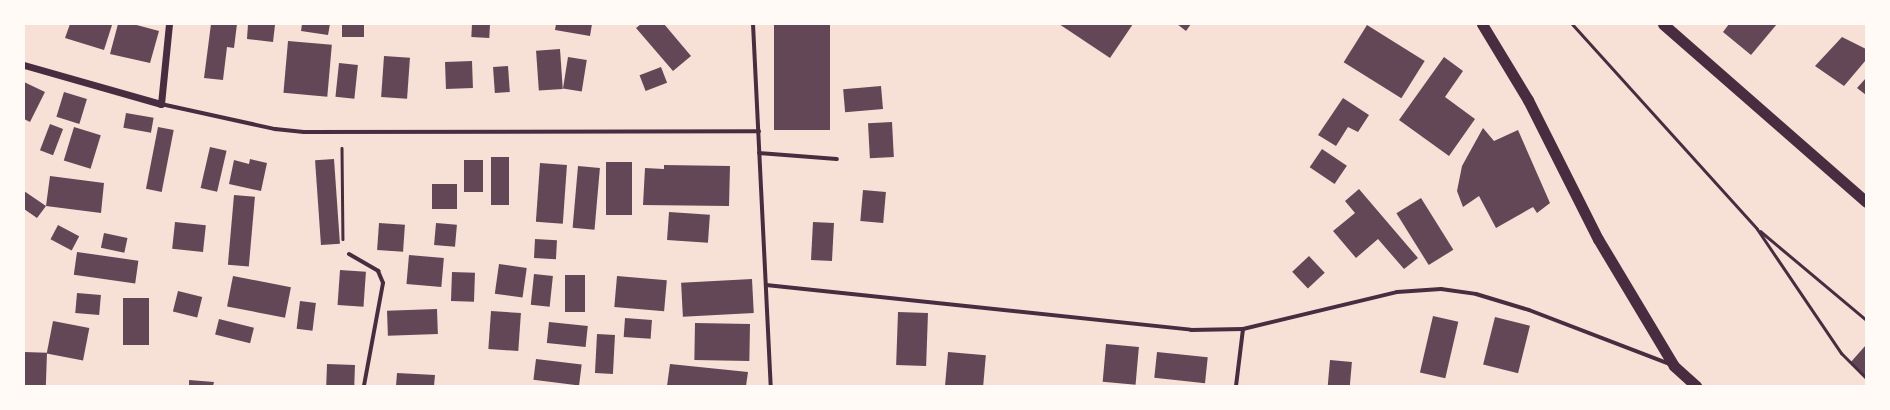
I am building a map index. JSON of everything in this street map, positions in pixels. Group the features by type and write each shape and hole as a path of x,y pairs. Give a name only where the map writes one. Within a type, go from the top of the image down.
{"highway":[{"path":"1482,24 1528,100 1598,239 1674,366 1696,386"},
{"path":"1663,24 1866,202"}],"street":[{"path":"161,104 169,24"},
{"path":"752,24 759,131 771,386"},
{"path":"24,65 161,104 276,129 304,132 759,131"},
{"path":"759,153 837,159"},
{"path":"349,254 378,270 383,282 364,386"},
{"path":"766,284 1191,330 1243,329 1397,292 1441,289 1476,294 1529,310 1674,366"},
{"path":"1236,386 1243,329"}],"lane":[{"path":"1572,24 1757,229 1841,353 1866,378"},
{"path":"1757,229 1866,320"}],"path":[{"path":"342,132 342,239 349,254"}],"building":[{"path":"70,24 112,25 104,50 65,38"},
{"path":"118,24 133,24 159,31 150,63 110,54"},
{"path":"211,24 237,24 234,48 227,47 223,80 204,78"},
{"path":"248,24 275,25 273,42 247,39"},
{"path":"302,24 330,24 328,35 301,31"},
{"path":"342,24 364,24 364,37 342,37"},
{"path":"472,24 490,25 489,38 471,37"},
{"path":"556,24 592,24 590,36 555,30"},
{"path":"641,24 664,24 691,56 673,71 636,28"},
{"path":"774,24 830,24 830,130 774,130"},
{"path":"1059,24 1133,24 1110,58"},
{"path":"1177,24 1191,24 1186,31"},
{"path":"1729,24 1777,24 1751,55 1723,32"},
{"path":"1367,25 1425,61 1401,98 1344,62"},
{"path":"1842,37 1866,49 1866,60 1844,86 1815,66"},
{"path":"288,41 332,45 327,97 283,93"},
{"path":"560,49 563,89 539,91 536,51"},
{"path":"384,56 410,58 407,99 381,97"},
{"path":"568,57 587,60 582,92 563,89"},
{"path":"1444,57 1463,71 1445,97 1475,119 1449,156 1399,120"},
{"path":"472,61 473,88 446,89 445,62"},
{"path":"339,63 358,65 354,99 335,97"},
{"path":"508,66 510,92 495,93 493,67"},
{"path":"661,67 667,83 646,91 640,75"},
{"path":"1866,78 1866,95 1857,88"},
{"path":"24,82 45,92 30,122 24,119"},
{"path":"881,86 883,109 845,112 843,89"},
{"path":"64,92 87,99 79,124 56,117"},
{"path":"1343,98 1369,115 1358,132 1348,127 1336,146 1318,135"},
{"path":"126,113 154,118 151,133 123,128"},
{"path":"892,122 894,157 870,158 868,123"},
{"path":"50,124 63,129 53,155 40,150"},
{"path":"74,127 101,135 91,169 64,160"},
{"path":"158,127 174,130 162,192 146,189"},
{"path":"1483,128 1494,141 1518,130 1550,203 1537,213 1533,207 1496,228 1479,196 1463,207 1457,191 1462,166"},
{"path":"210,147 227,151 217,192 201,188"},
{"path":"1322,149 1347,166 1335,184 1310,167"},
{"path":"491,157 509,157 509,205 491,205"},
{"path":"250,159 267,163 261,191 229,184 234,160 249,164"},
{"path":"334,159 340,244 321,245 315,160"},
{"path":"464,160 483,160 483,192 464,192"},
{"path":"606,162 632,162 632,215 606,215"},
{"path":"540,163 567,165 563,224 536,222"},
{"path":"664,165 730,166 729,206 643,205 645,168 664,169"},
{"path":"578,166 600,168 595,230 573,228"},
{"path":"50,176 104,183 101,213 46,206"},
{"path":"432,184 457,184 457,209 432,209"},
{"path":"1359,189 1418,258 1404,269 1378,239 1356,258 1333,231 1355,213 1345,201"},
{"path":"863,190 886,192 883,223 860,221"},
{"path":"24,191 46,206 37,218 24,209"},
{"path":"234,195 255,197 249,267 228,265"},
{"path":"1421,198 1453,250 1429,265 1396,213"},
{"path":"669,212 710,215 708,243 667,240"},
{"path":"175,222 206,225 203,252 172,249"},
{"path":"813,222 834,223 832,261 811,260"},
{"path":"379,223 405,225 403,252 377,250"},
{"path":"436,223 457,225 455,247 434,245"},
{"path":"58,225 79,236 72,250 50,239"},
{"path":"104,233 127,238 124,253 101,248"},
{"path":"535,239 557,240 556,259 534,258"},
{"path":"77,252 138,261 135,283 74,275"},
{"path":"409,255 444,258 441,287 406,284"},
{"path":"1309,256 1325,273 1308,289 1292,272"},
{"path":"499,264 527,268 523,298 495,294"},
{"path":"340,270 366,272 363,307 338,305"},
{"path":"452,272 475,273 474,302 451,301"},
{"path":"534,274 553,276 550,307 531,305"},
{"path":"565,275 585,275 585,312 565,312"},
{"path":"233,276 291,287 285,318 227,306"},
{"path":"617,276 667,280 664,311 614,307"},
{"path":"752,279 754,313 683,317 681,283"},
{"path":"178,291 202,297 197,317 173,311"},
{"path":"77,293 101,295 99,315 75,313"},
{"path":"123,298 149,298 149,345 123,345"},
{"path":"300,301 316,303 312,331 297,329"},
{"path":"437,309 438,334 388,336 387,311"},
{"path":"491,311 521,313 518,351 488,349"},
{"path":"898,312 928,313 926,366 896,365"},
{"path":"1433,316 1458,322 1445,378 1420,373"},
{"path":"1495,317 1530,326 1518,373 1483,365"},
{"path":"625,318 652,320 651,339 624,337"},
{"path":"219,319 254,328 250,343 215,335"},
{"path":"53,321 89,328 83,360 47,353"},
{"path":"549,322 588,326 586,347 547,343"},
{"path":"695,323 750,324 749,361 694,360"},
{"path":"597,334 615,335 613,374 595,373"},
{"path":"1106,344 1139,347 1136,385 1103,382"},
{"path":"1866,345 1866,377 1850,363"},
{"path":"24,352 47,353 46,386 24,386"},
{"path":"948,352 986,355 983,386 945,386"},
{"path":"1157,352 1208,357 1205,383 1154,378"},
{"path":"536,359 582,365 579,385 533,380"},
{"path":"1330,360 1352,362 1350,386 1328,386"},
{"path":"327,364 355,365 354,386 326,386"},
{"path":"670,364 748,372 746,386 667,386"},
{"path":"397,373 435,375 434,386 396,386"},
{"path":"189,380 214,382 213,386 189,386"}]}
